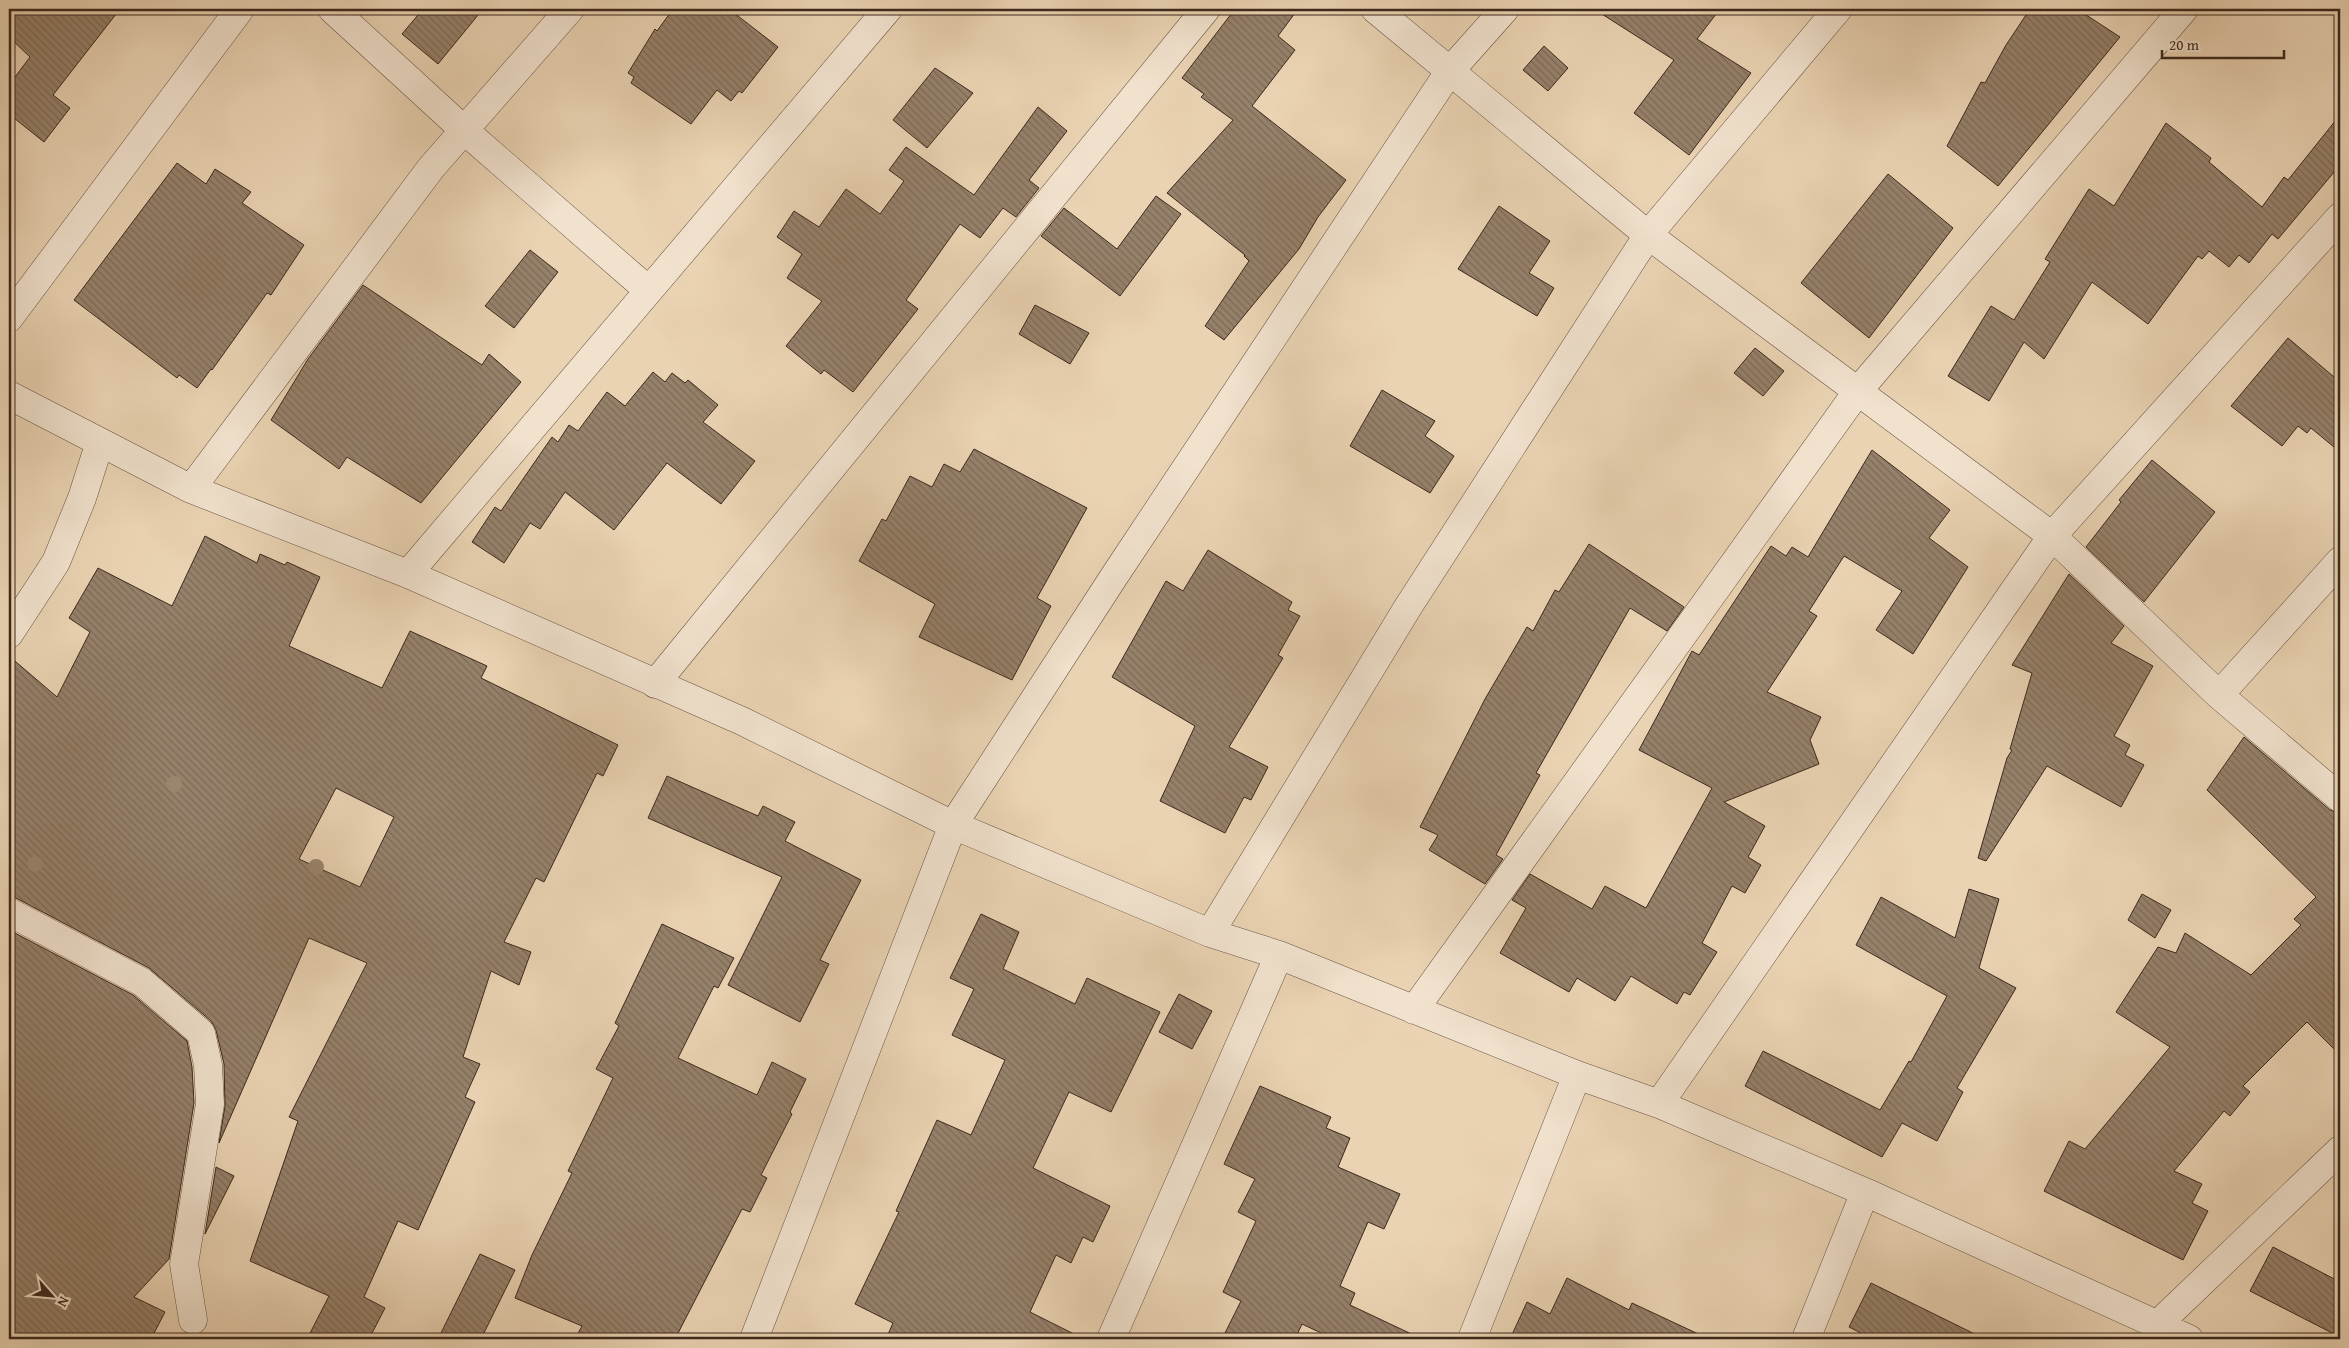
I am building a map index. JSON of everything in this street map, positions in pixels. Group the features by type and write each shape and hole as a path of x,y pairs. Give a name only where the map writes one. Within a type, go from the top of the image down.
{"street":[{"path":"9,318 240,9"},
{"path":"332,9 465,131 648,290"},
{"path":"192,489 431,168 570,9"},
{"path":"408,574 888,9"},
{"path":"655,684 1206,9"},
{"path":"1375,9 1448,72 1648,235 2052,536 2219,695 2340,798"},
{"path":"754,1339 953,825 1120,567 1448,72 1505,9"},
{"path":"1210,934 1408,607 1648,235 1838,9"},
{"path":"1414,1010 1857,392 2184,9"},
{"path":"1659,1104 2052,536 2340,217"},
{"path":"9,395 192,489 408,574 742,721 953,825 1210,934 1279,956 1577,1075 1659,1104 1864,1192 2155,1332 2189,1339"},
{"path":"9,634 56,562 82,498 100,442"},
{"path":"2219,695 2340,561"},
{"path":"9,912 142,982 201,1033 208,1065 210,1104 184,1264 193,1320"},
{"path":"1112,1339 1279,956"},
{"path":"1472,1339 1577,1075"},
{"path":"2155,1332 2340,1150"},
{"path":"1806,1339 1864,1192"}],"building":[{"path":"9,9 120,9 53,95 70,108 44,142 9,114 9,85 30,57 9,37"},
{"path":"423,9 483,9 438,64 402,34"},
{"path":"673,9 729,9 778,47 742,93 739,91 731,101 717,90 691,124 631,83 634,77 628,73 655,29 657,31"},
{"path":"1235,9 1298,9 1278,36 1295,50 1252,106 1346,180 1318,217 1299,249 1224,340 1205,326 1249,261 1245,255 1167,193 1233,120 1201,97 1204,94 1182,78"},
{"path":"1594,9 1720,9 1697,39 1751,73 1689,155 1634,113 1674,60"},
{"path":"2030,9 2077,9 2120,37 1998,186 1947,146 1981,82 1985,83 2006,45"},
{"path":"1544,46 1568,68 1548,91 1523,70"},
{"path":"935,68 973,93 927,148 893,120"},
{"path":"1038,107 1067,131 1029,180 1039,188 1016,217 1003,208 980,238 960,224 906,300 918,309 853,392 824,370 821,374 786,346 822,301 787,278 802,254 777,237 794,211 819,227 846,189 880,214 904,181 889,170 906,147 974,195"},
{"path":"2340,115 2340,165 2278,239 2272,234 2249,263 2239,255 2229,267 2209,251 2202,259 2198,256 2148,324 2092,282 2044,359 2024,342 1989,401 1948,376 1991,306 2014,320 2050,262 2045,259 2089,189 2114,206 2166,123 2211,158 2209,162 2262,207 2284,177 2288,180"},
{"path":"177,163 206,184 215,169 251,192 242,203 304,245 271,295 267,293 197,388 179,375 177,378 74,300"},
{"path":"1888,174 1953,228 1869,338 1801,283"},
{"path":"1156,196 1181,214 1120,296 1041,236 1064,208 1117,249"},
{"path":"1499,206 1550,241 1529,273 1554,288 1537,316 1458,269"},
{"path":"530,250 558,272 514,328 485,306"},
{"path":"363,285 482,365 489,354 521,382 421,503 347,457 339,469 271,420 308,359"},
{"path":"1035,305 1089,333 1070,364 1019,334"},
{"path":"2288,338 2340,382 2340,452 2311,428 2307,433 2298,426 2282,446 2231,406"},
{"path":"1755,348 1784,371 1763,396 1734,373"},
{"path":"653,372 665,382 672,373 685,383 688,380 718,405 703,422 755,461 721,504 667,463 614,530 565,492 540,529 530,523 504,563 472,542 495,507 501,511 552,437 558,442 569,425 578,431 607,392 625,406"},
{"path":"1382,390 1435,421 1425,436 1454,456 1430,493 1350,446"},
{"path":"974,449 1087,508 1037,598 1051,606 1012,680 919,637 935,604 859,561 882,519 886,521 910,476 932,487 944,464 960,472"},
{"path":"1872,450 1950,510 1929,538 1968,567 1913,654 1876,630 1902,591 1844,556 1809,611 1817,616 1767,692 1821,717 1810,740 1819,764 1724,802 1765,826 1748,857 1761,865 1745,893 1732,886 1702,943 1717,952 1690,995 1684,992 1677,1004 1631,976 1615,1001 1577,978 1569,992 1500,953 1526,908 1512,900 1530,874 1592,909 1605,886 1646,908 1712,788 1639,750 1692,651 1699,655 1771,546 1786,556 1792,547 1808,557"},
{"path":"2152,460 2215,512 2144,602 2086,547 2121,502 2119,500"},
{"path":"205,536 257,563 260,554 285,565 287,562 320,577 289,646 382,688 410,631 487,666 481,678 618,745 603,776 597,773 544,882 536,878 504,942 531,952 519,985 491,971 463,1057 480,1064 465,1097 475,1102 418,1230 398,1221 364,1297 385,1308 369,1339 307,1339 329,1296 250,1261 298,1121 289,1117 367,963 309,938 219,1143 225,1106 224,1064 216,1030 211,1021 149,968 9,896 9,656 57,697 90,632 69,618 98,568 172,606","holes":["336,788 394,817 360,887 299,859"]},
{"path":"1589,544 1684,607 1667,631 1630,608 1536,773 1540,775 1496,855 1503,859 1485,884 1429,850 1438,835 1420,827 1485,699 1527,627 1533,631 1555,590 1559,592"},
{"path":"1208,550 1292,602 1288,610 1300,616 1278,655 1283,658 1229,747 1268,767 1251,800 1244,797 1225,833 1160,801 1195,726 1112,677 1166,581 1183,591"},
{"path":"2069,574 2124,626 2111,643 2153,666 2114,736 2130,745 2125,755 2144,765 2121,807 2047,766 1986,861 1978,858 2007,758 2012,750 2010,749 2032,673 2012,665"},
{"path":"2244,737 2330,810 2340,813 2340,1055 2307,1022 2243,1086 2250,1092 2230,1116 2224,1111 2174,1171 2202,1184 2192,1203 2208,1211 2183,1260 2044,1191 2069,1141 2085,1149 2170,1047 2116,1012 2158,947 2176,953 2185,933 2251,975 2301,925 2294,919 2316,897 2207,790"},
{"path":"667,776 758,816 763,806 795,822 785,841 861,880 820,960 829,964 800,1022 728,985 782,877 648,818"},
{"path":"1969,889 1999,899 1979,968 2016,988 1957,1088 1963,1092 1937,1141 1902,1123 1882,1157 1745,1086 1763,1051 1880,1110 1909,1061 1911,1062 1947,996 1856,945 1881,897 1955,938"},
{"path":"2142,894 2171,910 2155,938 2128,920"},
{"path":"981,914 1019,932 1003,969 1075,1004 1087,978 1160,1012 1111,1112 1069,1092 1033,1168 1110,1206 1093,1242 1083,1237 1071,1263 1056,1255 1030,1312 1084,1339 886,1339 893,1323 855,1304 899,1212 896,1211 937,1120 971,1135 1005,1060 952,1035 974,989 950,978"},
{"path":"662,924 734,958 718,988 714,986 678,1058 757,1095 772,1062 806,1079 790,1112 792,1114 761,1175 767,1178 750,1212 742,1209 675,1339 575,1339 582,1326 515,1298 532,1255 572,1173 568,1171 613,1078 596,1069 619,1026 615,1023"},
{"path":"9,930 133,995 187,1041 192,1067 194,1103 169,1259 134,1297 165,1312 151,1339 28,1339 9,1337"},
{"path":"1179,994 1212,1011 1192,1049 1159,1032"},
{"path":"1260,1086 1331,1117 1326,1128 1350,1138 1338,1167 1400,1194 1384,1229 1368,1222 1340,1286 1355,1293 1350,1305 1422,1339 1334,1339 1302,1324 1295,1339 1222,1339 1241,1301 1223,1292 1256,1221 1238,1212 1255,1179 1224,1164"},
{"path":"216,1167 234,1176 205,1234"},
{"path":"2273,1247 2340,1282 2340,1337 2250,1291"},
{"path":"480,1254 515,1270 481,1339 438,1339"},
{"path":"1567,1278 1629,1310 1632,1303 1709,1339 1510,1339 1527,1302 1550,1314"},
{"path":"1871,1283 1985,1339 1873,1339 1849,1327"}]}
